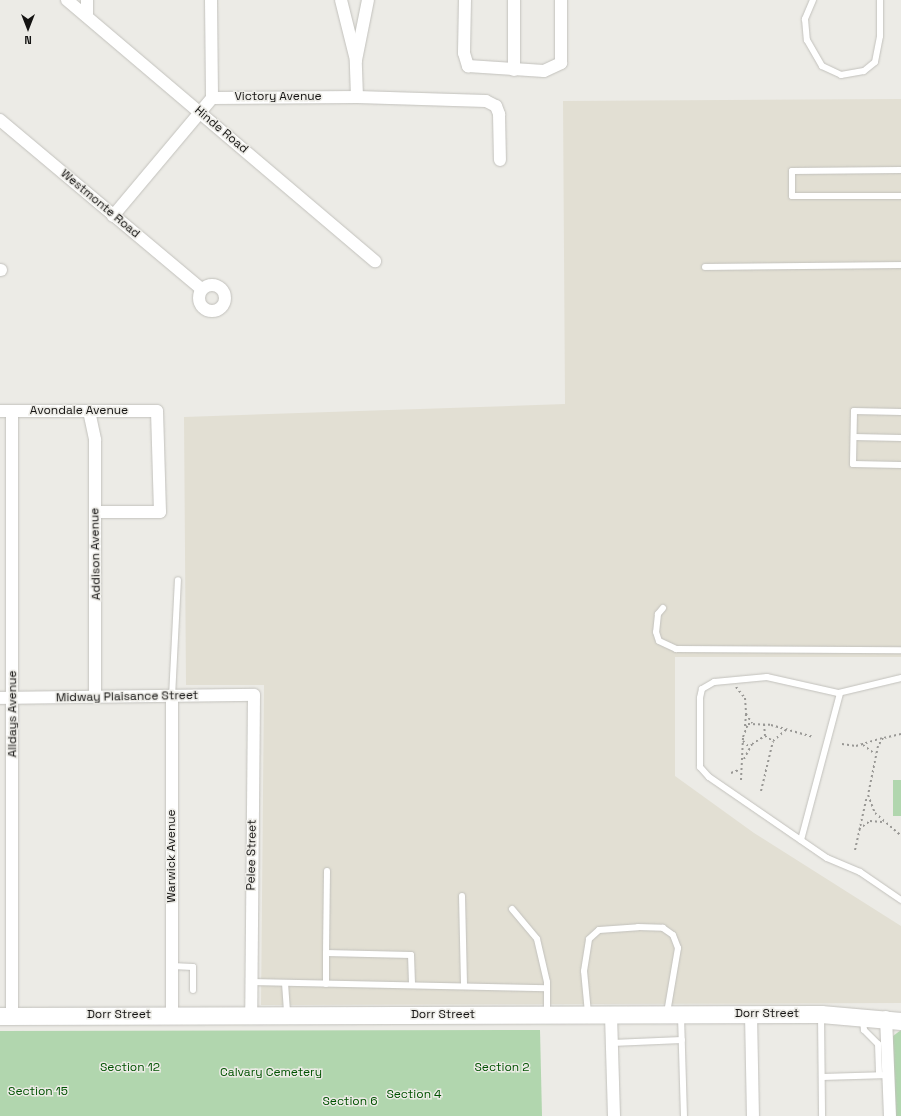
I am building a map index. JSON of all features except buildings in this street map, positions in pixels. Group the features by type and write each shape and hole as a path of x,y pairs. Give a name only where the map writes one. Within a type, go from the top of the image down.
{"main road":[{"name":"Dorr Street","path":"6,1016 821,1014 896,1017"}],"street":[{"name":"Hinde Road","path":"67,0 375,260"},
{"path":"87,0 87,16"},
{"path":"113,216 212,98 211,0"},
{"path":"341,0 356,60 357,97"},
{"path":"356,60 368,0"},
{"path":"465,0 464,53 468,66 544,71 561,63 561,0"},
{"path":"514,0 514,70"},
{"name":"Victory Avenue","path":"212,98 357,97 473,99 496,106 500,122 500,160"},
{"name":"Westmonte Road","path":"0,120 200,288"},
{"name":"Addison Avenue","path":"89,411 95,440 95,697"},
{"name":"Avondale Avenue","path":"6,412 157,411 160,512 95,512"},
{"name":"Alldays Avenue","path":"6,412 13,698 6,1016"},
{"name":"Midway Plaisance Street","path":"0,698 254,695"},
{"name":"Pelee Street","path":"250,1015 254,695"},
{"name":"Warwick Avenue","path":"172,697 172,1015"},
{"path":"751,1014 754,1116"},
{"path":"611,1015 614,1116"},
{"path":"890,1116 884,1075 896,1017"}],"lane":[{"path":"813,0 805,19 807,40 822,66 841,75 864,71 875,62 880,36 880,0"},
{"path":"901,170 792,170 792,196 901,196"},
{"path":"705,267 901,265"},
{"path":"901,412 854,411 853,464 901,465"},
{"path":"854,437 901,438"},
{"path":"172,697 178,580"},
{"path":"663,608 658,614 656,632 659,641 676,649 901,650"},
{"path":"901,678 840,693 767,677 714,682 702,689 700,698 700,767 714,781 827,858 860,872 901,900"},
{"path":"801,840 840,693"},
{"path":"326,984 327,870"},
{"path":"462,896 464,986"},
{"path":"512,909 537,938 547,988 547,1015"},
{"path":"588,1015 584,971 589,939 599,930 638,927 663,928 673,935 678,948 674,1014 682,1040 684,1116"},
{"path":"326,953 411,954 412,985"},
{"path":"172,966 193,967 193,990"},
{"path":"251,982 547,988"},
{"path":"286,983 287,1015"},
{"path":"821,1014 822,1116"},
{"path":"822,1077 884,1075 878,1044 864,1030 863,1016"},
{"path":"612,1043 682,1040"}],"path":[{"path":"735,686 745,698 746,714 743,741 744,759"},
{"path":"746,714 752,722 788,728 813,737"},
{"path":"745,727 752,722"},
{"path":"764,724 765,736"},
{"path":"761,791 773,741 788,728"},
{"path":"842,744 864,745 897,733 901,733"},
{"path":"765,736 773,741"},
{"path":"741,780 739,770 749,747 765,736"},
{"path":"855,850 876,764 875,754 883,738"},
{"path":"743,741 749,747"},
{"path":"864,745 875,754"},
{"path":"731,773 739,770"},
{"path":"868,794 873,810 883,822 901,836"},
{"path":"859,830 870,821 883,822"}],"shaded area":[{"path":"901,99 901,657 675,657 675,776 754,833 901,926 901,1003 261,1005 264,685 186,685 184,417 565,404 563,101"}],"green space":[{"path":"893,780 901,780 901,816 893,816"},
{"name":"Calvary Cemetery","path":"540,1030 542,1116 0,1116 0,1031"},
{"path":"901,1030 901,1116 892,1116 893,1036"}],"park label":[{"name":"Section 12","path":"130,1068"},
{"name":"Section 2","path":"502,1068"},
{"name":"Section 15","path":"38,1092"},
{"name":"Section 4","path":"414,1095"},
{"name":"Section 6","path":"350,1102"}]}
